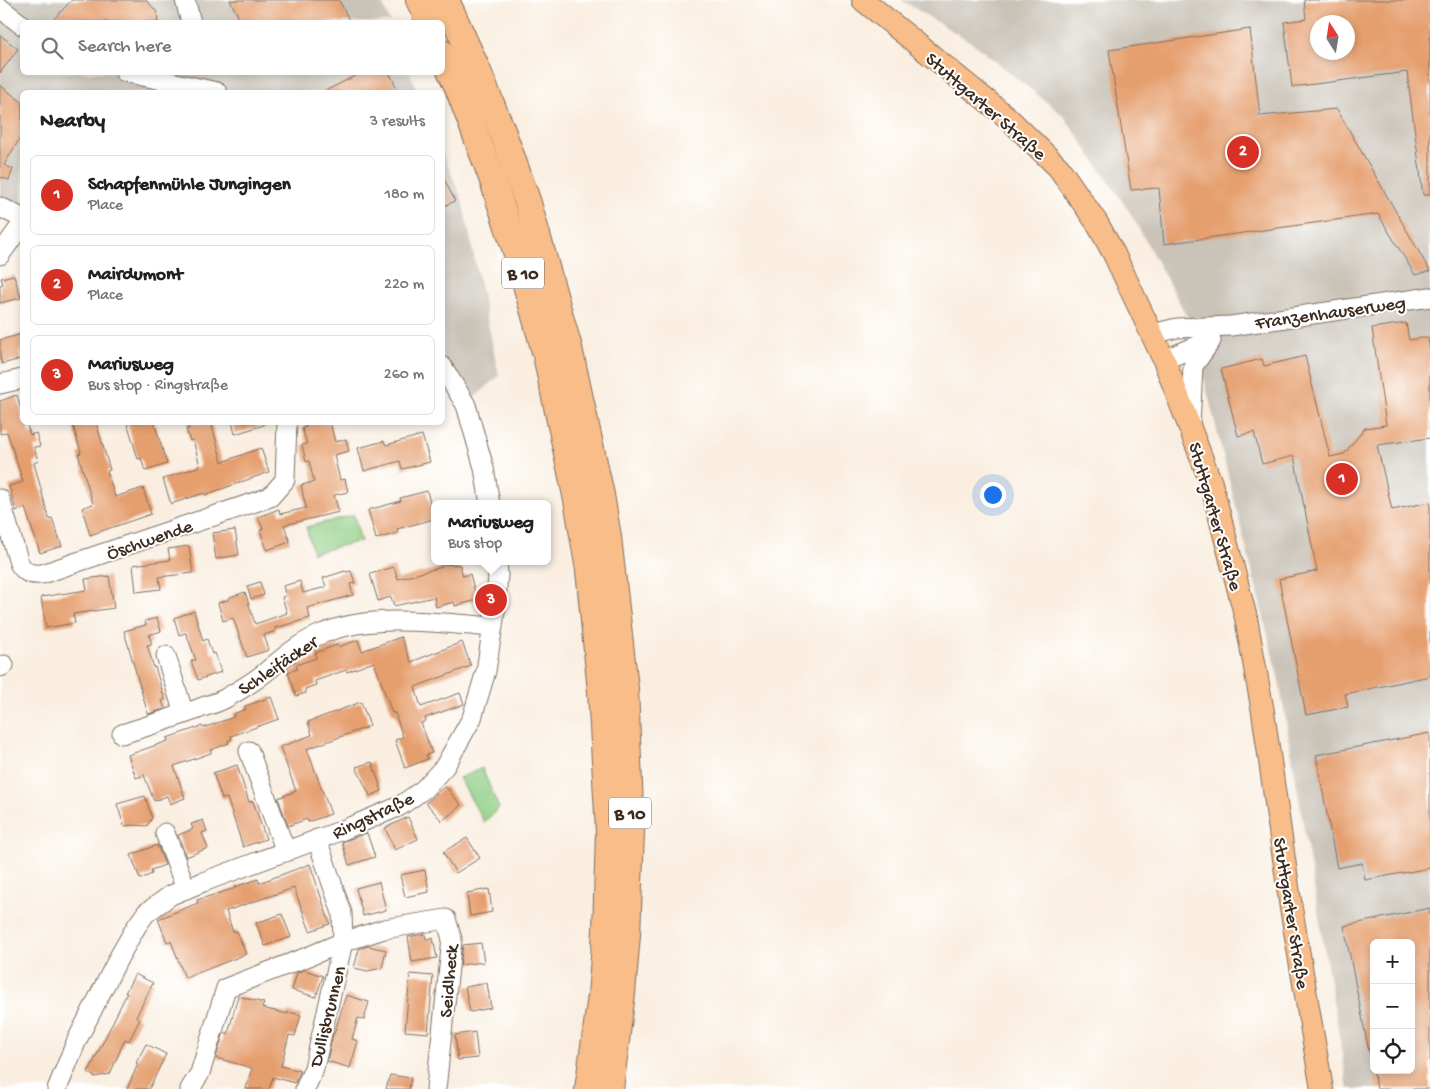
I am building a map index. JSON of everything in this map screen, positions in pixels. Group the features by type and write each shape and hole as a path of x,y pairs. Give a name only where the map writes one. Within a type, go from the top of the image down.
{"highway":[{"path":"419,0 428,20"},
{"name":"B 10","path":"446,0 503,133 528,203 569,348 602,495 625,688 631,832 627,935 610,1089"},
{"name":"B 10","path":"445,59 457,85 492,178 530,298 548,364 577,500 589,570 601,691 609,832 606,931 601,996 588,1089"}],"main road":[{"name":"Stuttgarter Straße","path":"863,0 1008,118 1059,168 1097,222 1164,360 1211,482 1246,618 1291,908 1322,1089"}],"street":[{"path":"185,0 190,20"},
{"path":"0,8 20,23"},
{"path":"141,75 210,90"},
{"path":"0,206 20,217"},
{"path":"0,255 20,227"},
{"name":"Franzenhauserweg","path":"1152,334 1177,328 1230,326 1430,297"},
{"name":"Franzenhauserweg","path":"1164,360 1211,341 1230,326"},
{"path":"1190,426 1193,366 1211,341"},
{"path":"445,371 466,405 484,468 489,500"},
{"path":"0,384 20,379"},
{"name":"Öschwende","path":"0,499 19,563 24,571 32,575 42,574 270,497 286,480 287,425"},
{"name":"Ringstraße","path":"57,1089 77,1040 119,957 146,913 170,895 286,852 400,806 424,789 445,766 472,718 486,671 493,627 498,565"},
{"name":"Schleifäcker","path":"122,734 225,699 266,672 295,647 323,633 339,628 364,623 403,621 493,627"},
{"path":"166,656 184,714"},
{"path":"249,751 286,852"},
{"path":"165,833 186,889"},
{"name":"Dullisbrunnen","path":"305,1089 314,1068 343,942 342,913 317,839"},
{"name":"Seidlheck","path":"343,942 384,929 446,919 452,939 436,1089"},
{"name":"Dullisbrunnen","path":"190,1089 200,1073 226,988 312,956 343,942"}],"shaded area":[{"path":"0,0 381,0 389,20 20,20 20,75 411,75 417,90 20,90 20,217 0,207"},
{"path":"901,0 1430,0 1430,1089 1348,1089 1279,680 1190,322 1131,214 1064,116 974,44"},
{"path":"445,159 462,199 499,376 466,405 445,369"}],"green space":[{"path":"354,515 361,541 313,553 306,527"},
{"path":"482,768 499,808 484,822 459,778"}],"building":[{"path":"72,0 146,0 157,12 158,20 53,20"},
{"path":"230,0 339,0 349,20 240,20"},
{"path":"1304,0 1430,0 1430,195 1423,195 1407,72 1292,87 1284,22 1306,19"},
{"path":"1250,29 1260,116 1337,109 1430,271 1415,275 1378,214 1164,244 1159,188 1131,190 1109,50"},
{"path":"0,35 18,49 0,73"},
{"path":"357,75 390,75 398,90 327,90"},
{"path":"0,85 20,100 20,138 4,165 13,169 9,180 0,177"},
{"path":"445,181 455,201 445,206"},
{"path":"14,275 20,298 0,303 0,285 3,284 1,278"},
{"path":"1406,323 1409,340 1428,337 1430,352 1430,438 1377,445 1392,510 1430,502 1430,676 1345,694 1348,707 1306,715 1279,579 1317,571 1294,456 1262,464 1254,432 1238,436 1221,369 1262,359 1264,366 1305,356 1330,457 1344,454 1365,428 1386,425 1372,328"},
{"path":"20,335 20,359 2,364 0,340"},
{"path":"17,395 20,406 20,425 27,425 30,435 36,433 40,446 34,447 38,461 34,463 49,519 52,518 62,546 40,553 25,508 16,511 9,486 23,482 7,432 0,434 0,401"},
{"path":"73,425 97,425 110,470 107,471 115,497 143,488 151,514 90,535 82,508 93,504 78,454 81,453"},
{"path":"128,425 155,425 167,464 145,471 141,458 138,459"},
{"path":"188,425 212,425 222,462 261,448 269,472 205,495 204,493 171,504 163,479 200,466 193,440 190,441 186,429 189,429"},
{"path":"233,425 264,425 235,434"},
{"path":"306,425 331,425 335,442 346,439 349,451 334,455 340,480 345,479 348,492 334,495 339,512 284,525 290,542 267,550 260,530 263,529 258,517 279,509 280,514 306,508 301,485 314,482 309,461 306,462 302,445 307,444 302,428 306,427"},
{"path":"422,435 430,462 402,469 400,461 364,471 358,448 384,441 386,445"},
{"path":"427,491 431,507 431,520 397,529 398,533 376,539 368,510 401,501 400,498"},
{"path":"235,530 239,555 216,559 212,533"},
{"path":"189,546 193,573 159,577 161,589 136,592 133,565 170,560 168,549"},
{"path":"441,565 460,565 463,576 470,574 477,600 455,606 454,602 436,607 434,597 394,606 391,597 378,601 370,574 394,567 398,579 442,567"},
{"path":"351,571 355,583 350,584 353,595 307,608 310,618 275,628 276,631 264,635 269,650 247,657 233,618 223,621 218,603 228,600 228,598 245,592 255,624 287,613 282,597 286,596 283,586 300,581 303,593 326,587 323,578"},
{"path":"109,576 114,608 73,614 75,623 46,628 41,597 87,590 85,579"},
{"path":"260,582 264,595 251,599 247,586"},
{"path":"194,611 203,641 207,639 212,654 215,653 221,672 198,680 191,661 196,660 186,633 179,635 174,618"},
{"path":"157,618 161,631 149,635 152,644 147,645 165,700 162,701 165,709 148,714 124,631 146,625 145,621"},
{"path":"401,637 411,662 462,642 471,666 415,687 421,707 460,693 464,704 425,718 426,721 421,723 432,753 426,755 428,759 405,768 395,740 403,737 395,713 392,713 374,662 315,681 316,685 305,689 306,693 296,696 288,672 297,669 296,665 316,658 315,653 337,645 338,647 358,640 362,651"},
{"path":"271,697 279,719 231,736 232,739 228,741 229,743 211,750 211,753 174,766 185,798 170,804 167,796 154,801 144,775 136,778 128,755 168,741 167,738 234,717 233,714 246,709 245,706"},
{"path":"361,702 370,726 307,749 331,814 308,822 307,819 288,826 278,798 296,791 280,747 312,735 308,722"},
{"path":"1430,733 1430,868 1365,880 1362,863 1337,868 1316,755"},
{"path":"372,762 382,791 370,796 356,767"},
{"path":"237,765 249,802 253,801 266,839 243,847 227,798 222,799 213,773"},
{"path":"445,786 461,805 442,821 426,803"},
{"path":"145,796 152,818 147,826 124,826 117,804"},
{"path":"408,817 418,839 395,850 385,828"},
{"path":"203,820 207,831 202,833 208,848 186,857 178,835 193,829 191,824"},
{"path":"367,833 375,857 349,865 342,842"},
{"path":"467,838 480,858 456,873 443,852"},
{"path":"157,845 165,865 151,870 152,874 140,879 131,855"},
{"path":"310,864 330,924 310,931 294,888 226,911 233,932 237,931 246,954 185,978 171,941 167,942 158,919 198,903 197,900 258,879 259,883"},
{"path":"425,870 429,892 405,897 400,875"},
{"path":"379,882 386,910 363,916 356,888"},
{"path":"489,889 492,912 470,916 467,893"},
{"path":"1430,908 1430,1089 1377,1089 1374,1074 1415,1074 1415,939 1370,939 1369,1052 1344,926"},
{"path":"282,914 291,937 265,946 256,923"},
{"path":"425,934 426,939 433,938 437,958 412,962 408,937"},
{"path":"481,943 484,962 460,965 463,945"},
{"path":"368,946 386,950 382,968 368,971 354,968 359,949"},
{"path":"304,970 323,976 316,997 292,990 297,973"},
{"path":"135,974 153,983 136,1017 140,1019 129,1041 125,1039 110,1074 95,1077 88,1073"},
{"path":"410,974 433,976 428,1033 405,1031"},
{"path":"487,983 491,1008 470,1012 465,987"},
{"path":"346,995 369,1002 364,1020 358,1018 352,1039 358,1041 350,1068 327,1061 333,1034"},
{"path":"238,996 264,1003 262,1008 301,1015 295,1036 289,1035 281,1066 300,1071 295,1083 273,1077 269,1089 246,1089 252,1068 216,1058 224,1032 228,1034"},
{"path":"475,1032 478,1058 458,1060 455,1035"},
{"path":"146,1044 166,1054 149,1089 127,1089 138,1064 136,1063"},
{"path":"390,1075 411,1078 409,1089 386,1089"}],"place":[{"name":"Mairdumont","path":"1243,152"},
{"name":"Schapfenmühle Jungingen","path":"1342,479"},
{"name":"Mariusweg","path":"491,600"}]}
